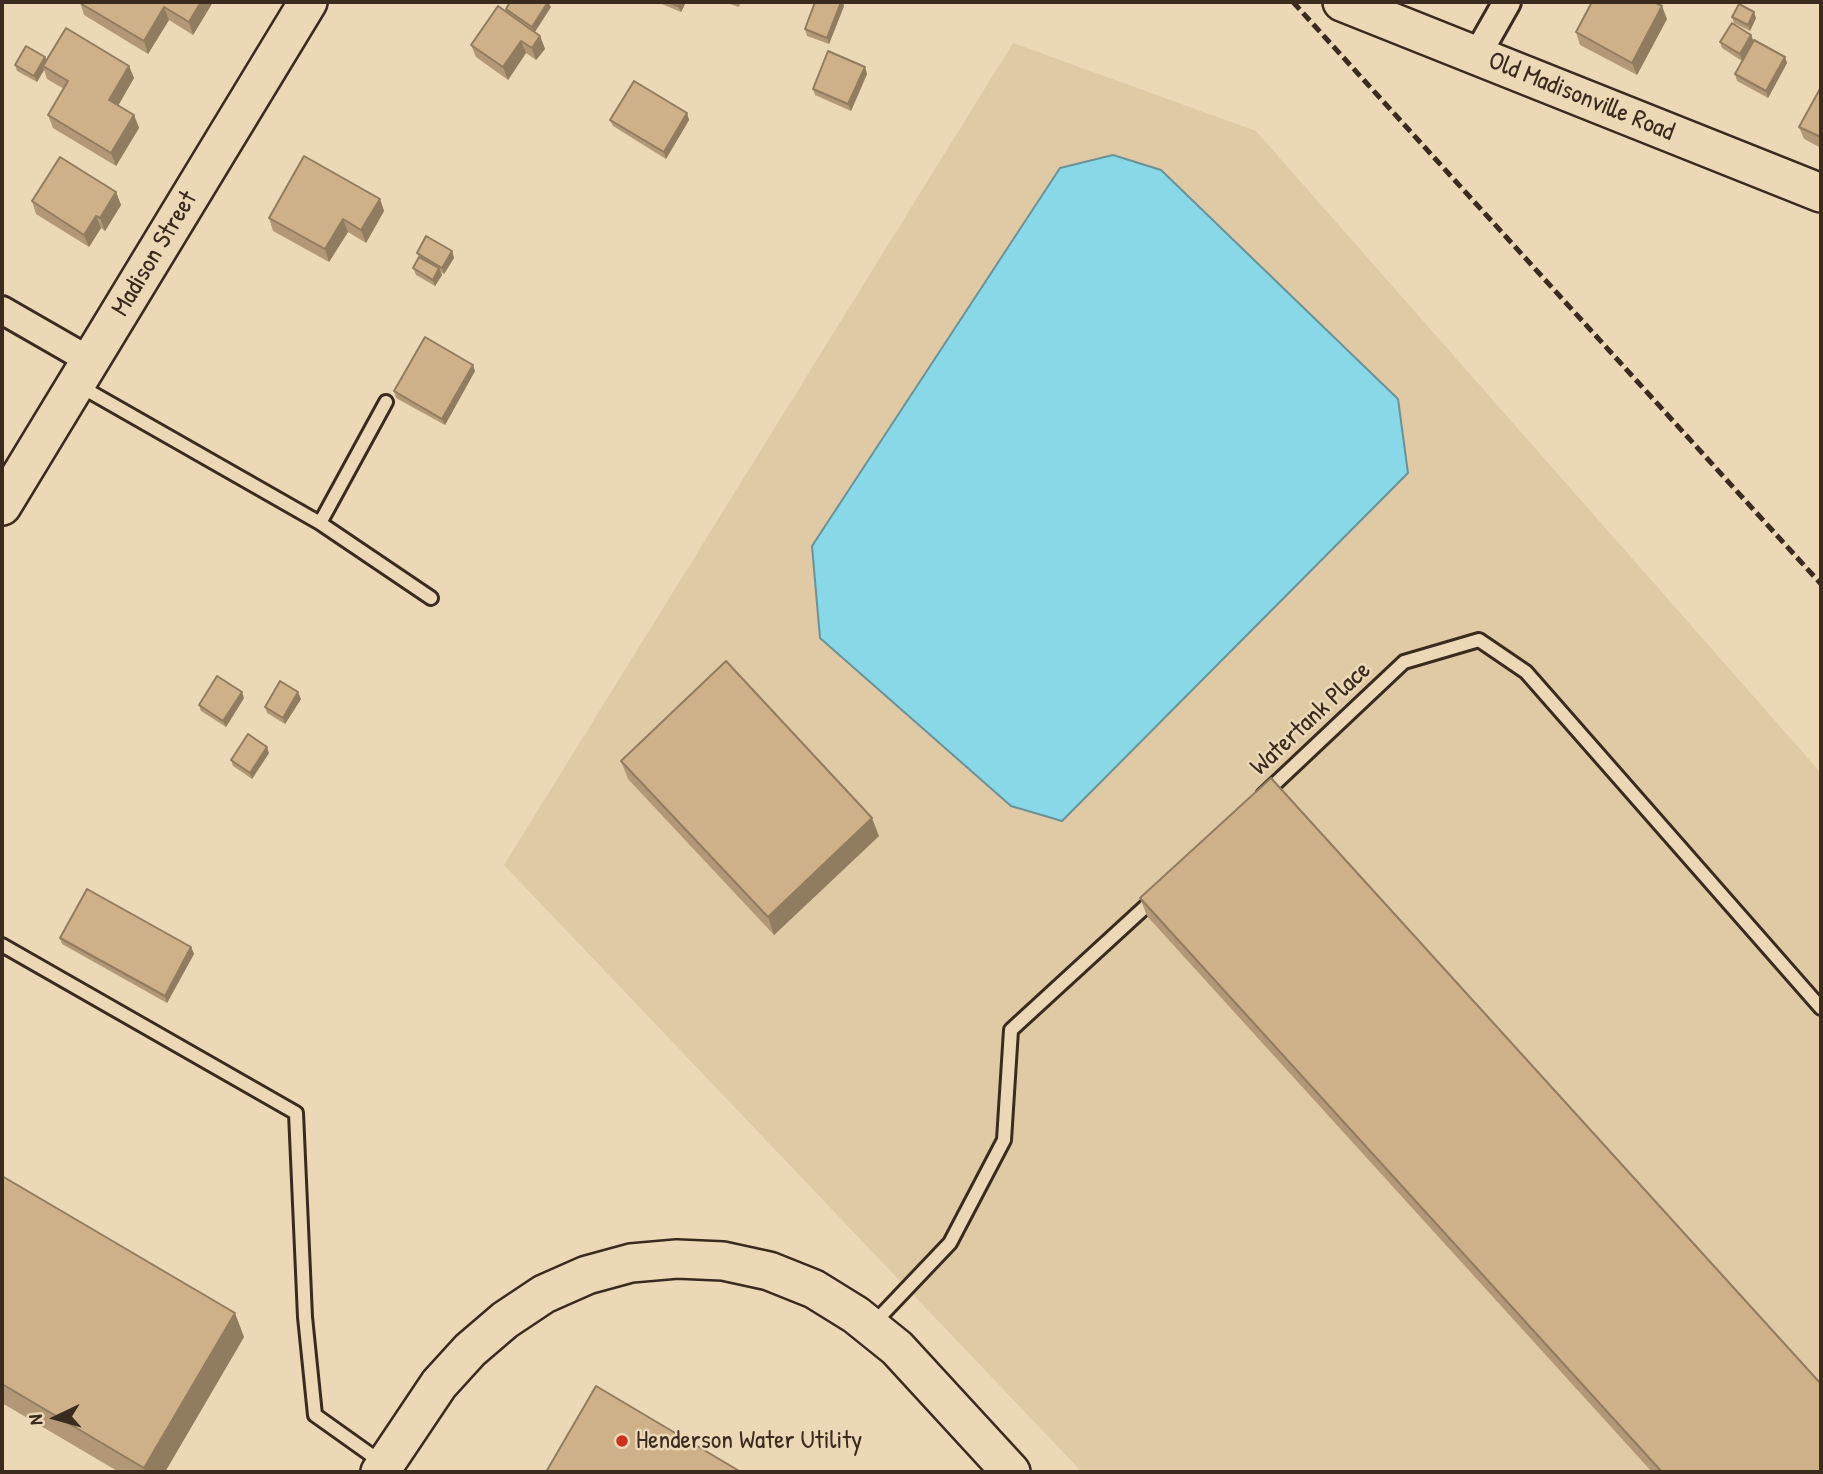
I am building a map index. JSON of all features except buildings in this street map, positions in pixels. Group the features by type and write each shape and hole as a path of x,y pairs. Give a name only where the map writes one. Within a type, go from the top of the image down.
{"main road":[{"name":"Madison Street","path":"2,506 308,2"},
{"name":"Old Madisonville Road","path":"1342,2 1821,193"},
{"path":"382,1468 439,1384 470,1350 505,1320 544,1294 587,1276 631,1263 665,1260 723,1261 769,1271 814,1289 871,1327 906,1358 1011,1472"}],"street":[{"path":"1477,55 1507,2"},
{"path":"2,310 82,372"}],"lane":[{"path":"82,372 320,523 431,598"},
{"path":"320,523 386,402"},
{"name":"Watertank Place","path":"1256,803 1404,662 1479,640 1526,672 1821,1009"},
{"path":"871,1327 950,1243 1004,1140 1011,1030 1167,887"},
{"path":"2,945 296,1113 304,1317 315,1415 382,1468"}],"shaded area":[{"path":"1013,43 1256,131 1821,773 1821,1472 1082,1472 504,865"}],"water":[{"path":"1113,155 1161,170 1398,399 1408,473 1062,821 1011,806 820,638 812,546 1060,168"}],"railway":[{"path":"1293,2 1821,584"}],"place":[{"name":"Henderson Water Utility","path":"622,1441"}]}
